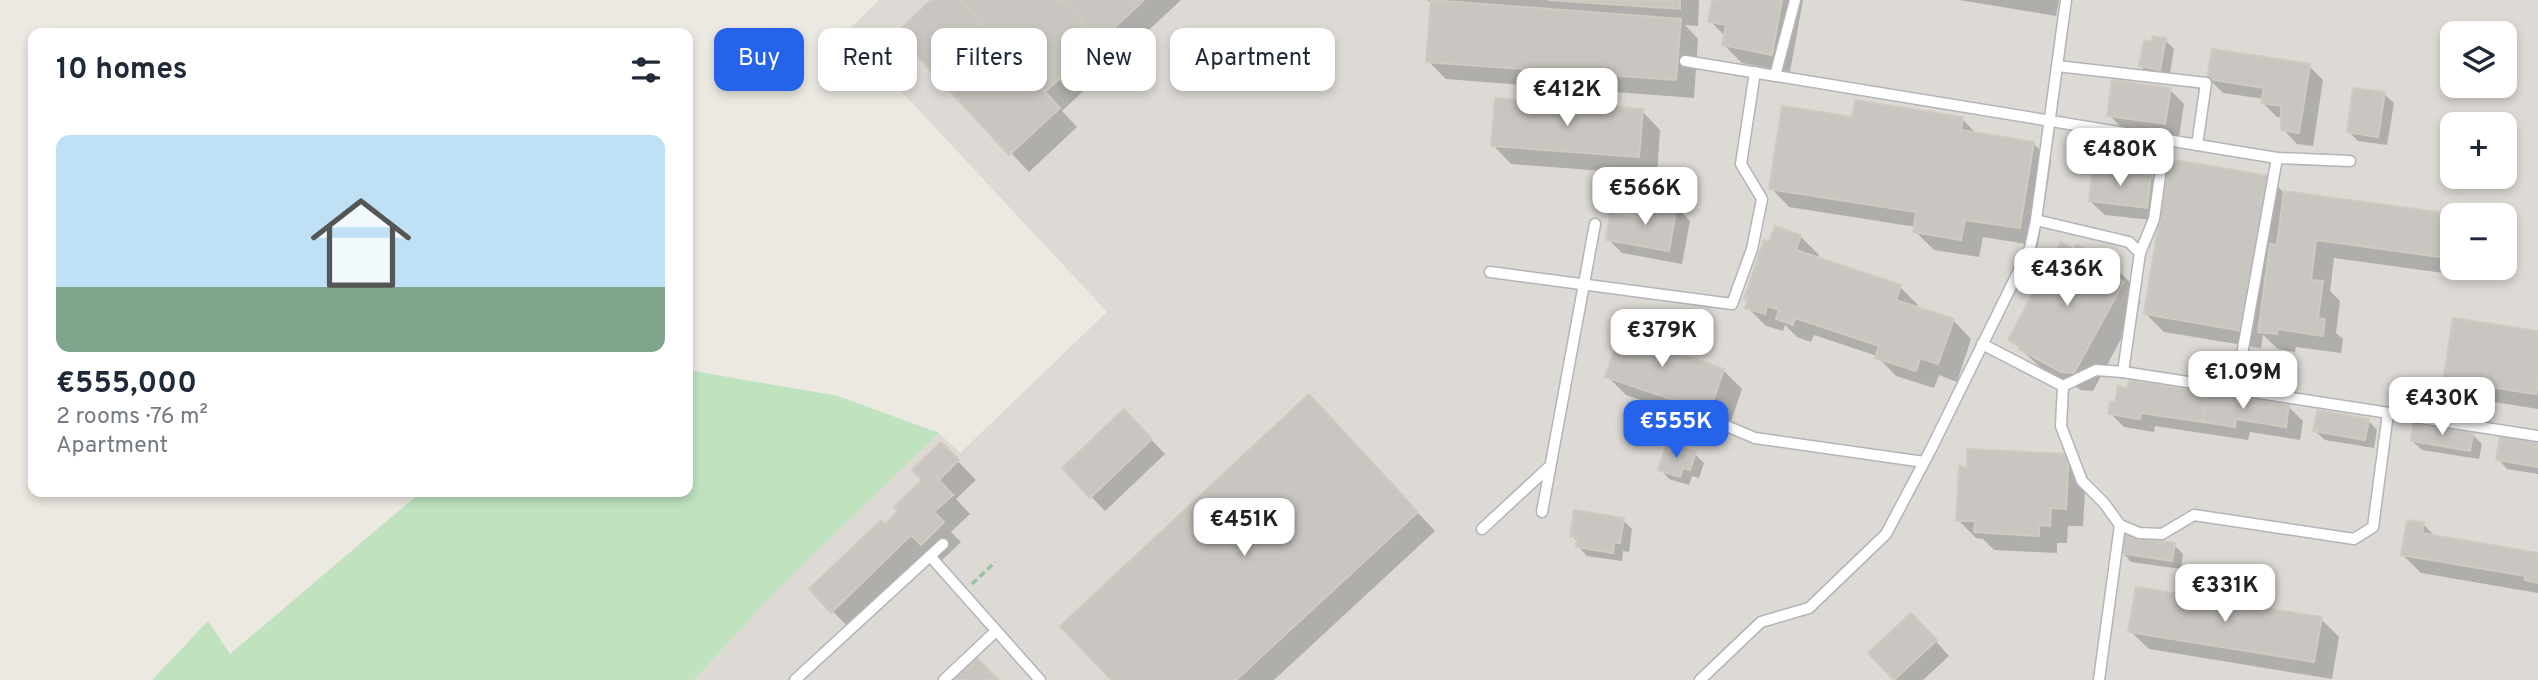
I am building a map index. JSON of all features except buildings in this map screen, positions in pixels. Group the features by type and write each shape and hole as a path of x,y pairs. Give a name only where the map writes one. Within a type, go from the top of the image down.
{"lane":[{"path":"1775,76 1795,0"},
{"path":"1700,680 1761,622 1810,608 1886,534 2030,248 2066,0"},
{"path":"1685,61 2277,158 2350,161"},
{"path":"2057,66 2206,83 2197,145"},
{"path":"1490,272 1732,304 1752,249 1762,199 1741,164 1755,72"},
{"path":"2123,372 2140,253 2154,219 2165,140"},
{"path":"2236,388 2277,158"},
{"path":"2036,219 2129,242 2140,253"},
{"path":"1542,512 1595,224"},
{"path":"1982,344 2063,386"},
{"path":"2063,386 2096,370 2123,372 2538,436"},
{"path":"2063,386 2061,426 2082,481 2104,503 2120,525 2139,533 2162,534 2194,515 2354,539 2373,527 2388,413"},
{"path":"1717,422 1755,438 1924,461"},
{"path":"1482,529 1550,466"},
{"path":"2099,680 2120,525"},
{"path":"795,680 943,544"},
{"path":"930,556 1040,680"},
{"path":"944,680 996,631"}],"path":[{"path":"962,593 995,562"}],"shaded area":[{"path":"879,0 2538,0 2538,680 694,680 776,591 939,433 960,453 1107,312 901,91 917,91 917,28 850,28"}],"green space":[{"path":"693,371 838,396 939,433 776,591 694,680 152,680 208,621 230,654 415,497 693,497"}]}
